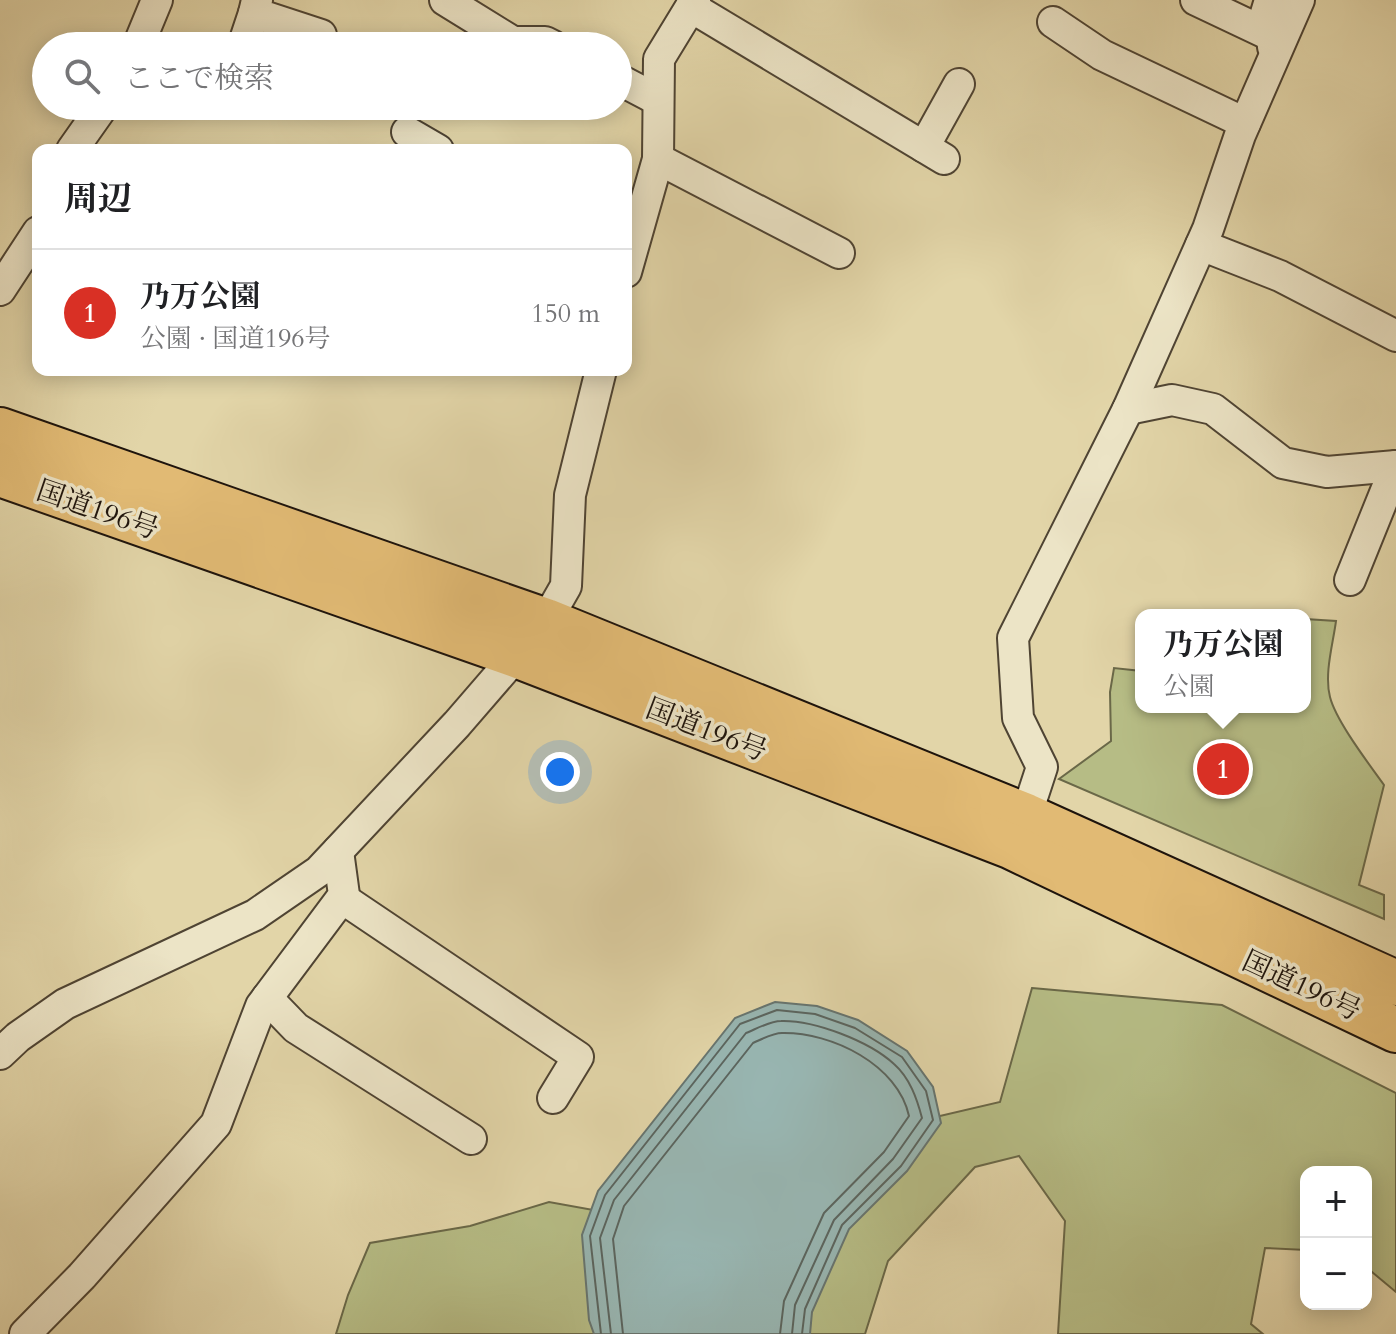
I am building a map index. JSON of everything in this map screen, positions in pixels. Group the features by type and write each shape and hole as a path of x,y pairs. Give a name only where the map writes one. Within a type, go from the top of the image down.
{"highway":[{"name":"国道196号","path":"0,430 546,621 1018,831 1396,983"},
{"name":"国道196号","path":"0,474 1018,831 1396,1030"}],"street":[{"path":"445,0 497,32"},
{"path":"1196,0 1273,46"},
{"path":"1270,0 1264,20 1273,46"},
{"path":"1018,831 1042,767 1018,718 1013,638 1128,409 1201,245 1273,46 1299,0"},
{"path":"142,32 152,1"},
{"path":"632,246 658,159 659,59 693,4 934,153 959,84"},
{"path":"248,32 256,6 314,32"},
{"path":"1053,22 1102,55 1245,123"},
{"path":"632,86 658,100"},
{"path":"76,144 93,120"},
{"path":"407,132 428,144"},
{"path":"658,159 839,253"},
{"path":"0,290 32,241"},
{"path":"1201,245 1280,276 1396,336"},
{"path":"0,1054 18,1037 65,1004 255,915 319,871 457,724 546,621 566,586 570,495 600,376"},
{"path":"1128,409 1172,400 1213,409 1283,463 1327,472 1396,466 1350,580"},
{"path":"25,1334 82,1276 216,1124 261,1006 344,895 338,851"},
{"path":"342,898 578,1057 553,1098"},
{"path":"267,998 296,1028 471,1139"}],"green space":[{"path":"1311,619 1336,621 1328,669 1330,697 1346,730 1384,785 1359,885 1384,895 1384,919 1059,779 1111,741 1110,692 1114,668 1135,670 1135,713 1311,713"},
{"path":"1032,988 1222,1005 1396,1093 1396,1292 1372,1272 1372,1166 1300,1166 1300,1250 1265,1248 1251,1324 1263,1334 1058,1334 1065,1221 1019,1156 975,1167 888,1261 865,1334 336,1334 348,1295 370,1243 470,1226 549,1202 654,1221 880,1130 1000,1102"}],"water":[{"path":"775,1002 817,1006 858,1020 907,1051 933,1087 941,1123 907,1171 849,1229 812,1312 810,1334 594,1334 589,1320 582,1235 598,1191 735,1018"}],"place":[{"name":"乃万公園","path":"1223,769"}]}
